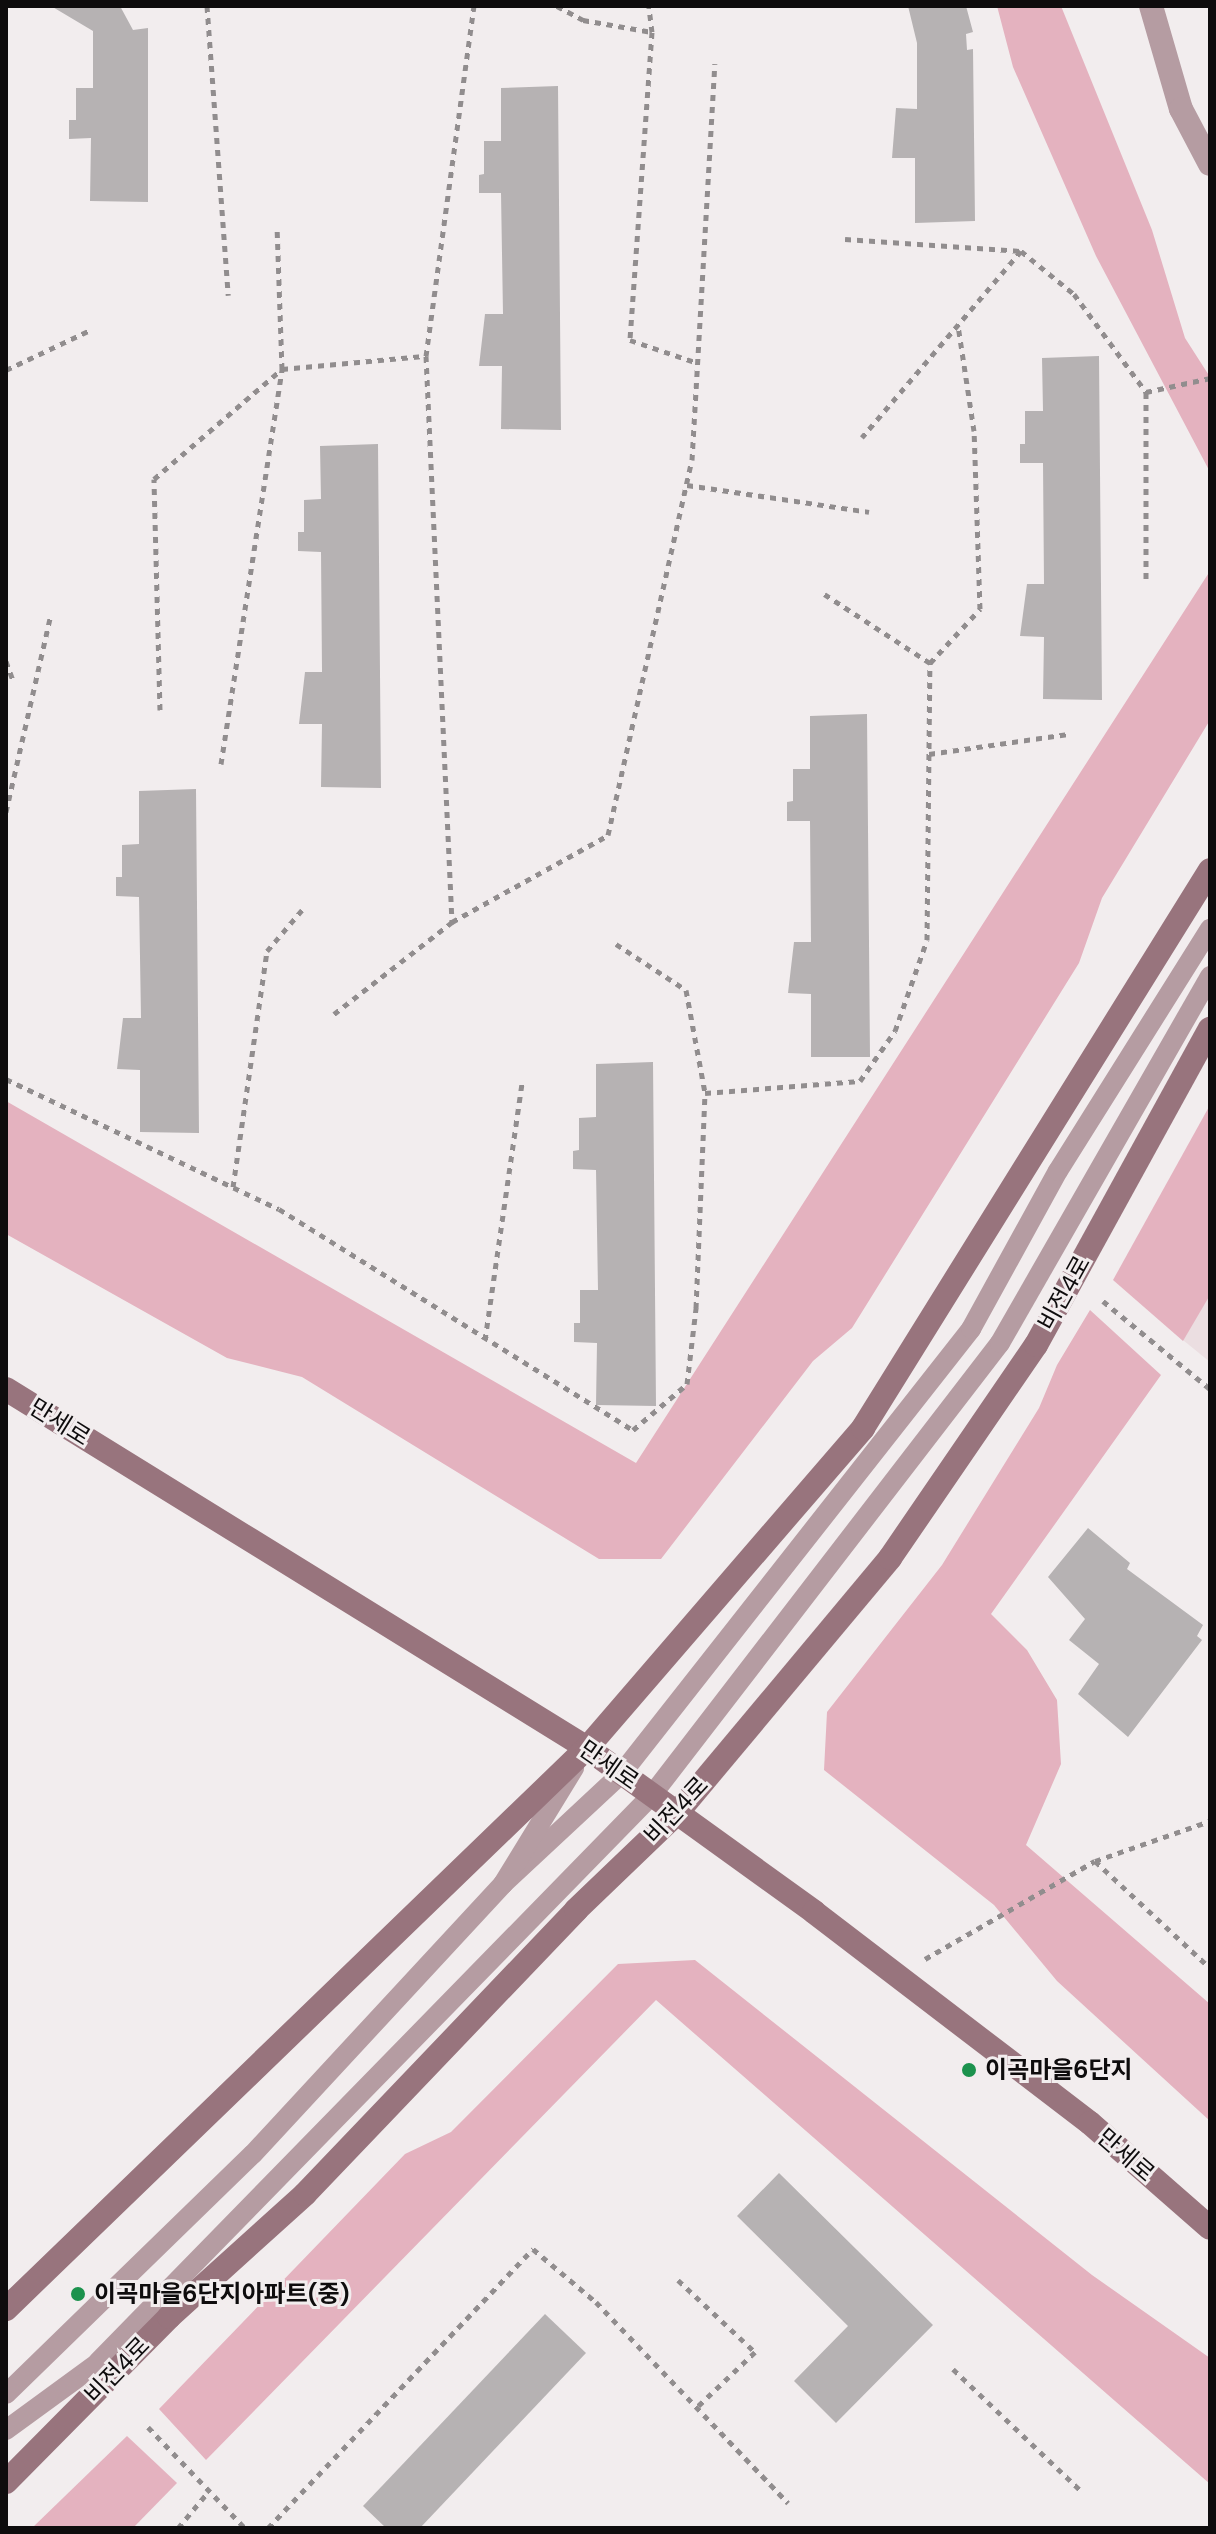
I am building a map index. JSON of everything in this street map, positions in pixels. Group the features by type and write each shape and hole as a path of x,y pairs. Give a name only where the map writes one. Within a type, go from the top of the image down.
{"main road":[{"path":"6,2309 587,1748 863,1428 1210,870"},
{"name":"비전4로","path":"6,2482 169,2317 305,2194 576,1910 677,1813 890,1558 1036,1345 1210,1029"},
{"name":"만세로","path":"6,1389 587,1748 896,1975 1090,2123 1210,2228"}],"street":[{"path":"1151,6 1181,109 1210,164"}],"lane":[{"path":"6,2394 253,2154 503,1884 622,1773 971,1329 1058,1171 1210,929"},
{"path":"98,2362 652,1795 1000,1343 1210,976"},
{"path":"503,1884 587,1748"},
{"path":"6,2430 98,2362 169,2317"}],"path":[{"path":"207,6 228,295"},
{"path":"452,922 426,356 474,6"},
{"path":"557,6 583,20 652,32"},
{"path":"649,6 652,32 630,340 698,363"},
{"path":"334,1014 452,922 608,835 687,485 698,363 715,64"},
{"path":"221,764 282,369 277,228"},
{"path":"845,239 1021,251 1074,294 1146,392 1146,581"},
{"path":"862,437 1021,251"},
{"path":"705,1093 860,1081 895,1031 927,940 930,663 980,609 974,431 958,325"},
{"path":"6,370 88,331"},
{"path":"160,710 154,479 282,369 426,356"},
{"path":"1146,392 1210,378"},
{"path":"687,485 869,512"},
{"path":"824,594 930,663"},
{"path":"6,812 51,614"},
{"path":"6,661 13,680"},
{"path":"929,754 1067,734"},
{"path":"233,1187 267,951 302,910"},
{"path":"6,1079 279,1209 633,1430 687,1384 705,1093 686,990 616,944"},
{"path":"485,1340 522,1082"},
{"path":"1103,1301 1210,1389"},
{"path":"896,1975 1095,1861 1210,1821"},
{"path":"1095,1861 1210,1968"},
{"path":"268,2528 533,2249 596,2302 788,2503"},
{"path":"678,2280 755,2352 698,2406"},
{"path":"953,2369 1081,2491"},
{"path":"148,2427 245,2528"},
{"path":"178,2528 209,2491"}],"shaded area":[{"path":"997,6 1061,6 1152,230 1185,338 1210,377 1210,472 1096,256 1013,67"},
{"path":"1210,571 1210,720 1102,898 1079,963 852,1328 813,1361 661,1559 599,1559 302,1377 227,1358 6,1234 6,1101 636,1463"},
{"path":"1210,1105 1210,1295 1183,1341 1113,1280"},
{"path":"1210,1283 1210,1362 1178,1336"},
{"path":"1090,1310 1161,1375 991,1614 1027,1650 1057,1700 1061,1764 1026,1845 1210,2004 1210,2121 1057,1981 994,1905 824,1770 827,1712 942,1565 1039,1408 1057,1365"},
{"path":"695,1960 1092,2275 1210,2358 1210,2484 656,2000 206,2460 159,2409 405,2154 451,2132 618,1964"},
{"path":"127,2436 177,2483 133,2528 32,2528"}],"building":[{"path":"51,6 120,6 133,30 148,28 148,202 90,201 91,138 69,139 69,120 76,120 76,88 93,88 93,31"},
{"path":"908,6 966,6 973,32 966,34 967,50 973,49 975,221 915,223 915,158 892,158 896,108 917,109 917,43"},
{"path":"558,86 561,430 501,429 502,366 479,366 485,314 503,314 501,193 479,193 479,175 484,174 484,141 501,141 501,88"},
{"path":"1099,356 1102,700 1043,699 1044,637 1020,636 1027,584 1044,584 1043,463 1020,463 1020,444 1025,444 1025,411 1043,411 1042,358"},
{"path":"378,444 381,788 321,787 322,724 299,724 305,672 322,672 321,552 298,551 298,532 304,532 304,500 321,499 320,446"},
{"path":"867,714 870,1057 811,1057 811,994 788,993 794,942 811,942 810,821 787,821 787,802 793,801 793,769 810,769 810,716"},
{"path":"196,789 199,1133 140,1132 140,1070 117,1069 123,1018 141,1018 139,897 116,896 116,877 122,877 122,845 139,844 139,791"},
{"path":"653,1062 656,1406 596,1405 597,1343 574,1342 574,1323 580,1323 580,1290 598,1290 596,1170 573,1169 573,1151 579,1150 579,1118 596,1117 596,1064"},
{"path":"1088,1528 1130,1563 1127,1569 1203,1625 1197,1636 1202,1640 1128,1737 1078,1694 1099,1664 1069,1640 1085,1619 1048,1577"},
{"path":"779,2173 933,2325 836,2423 794,2381 848,2326 737,2216"},
{"path":"545,2314 586,2353 420,2528 386,2528 363,2506"}],"place":[{"name":"이곡마을6단지","path":"969,2070"},
{"name":"이곡마을6단지아파트(중)","path":"78,2294"}]}
